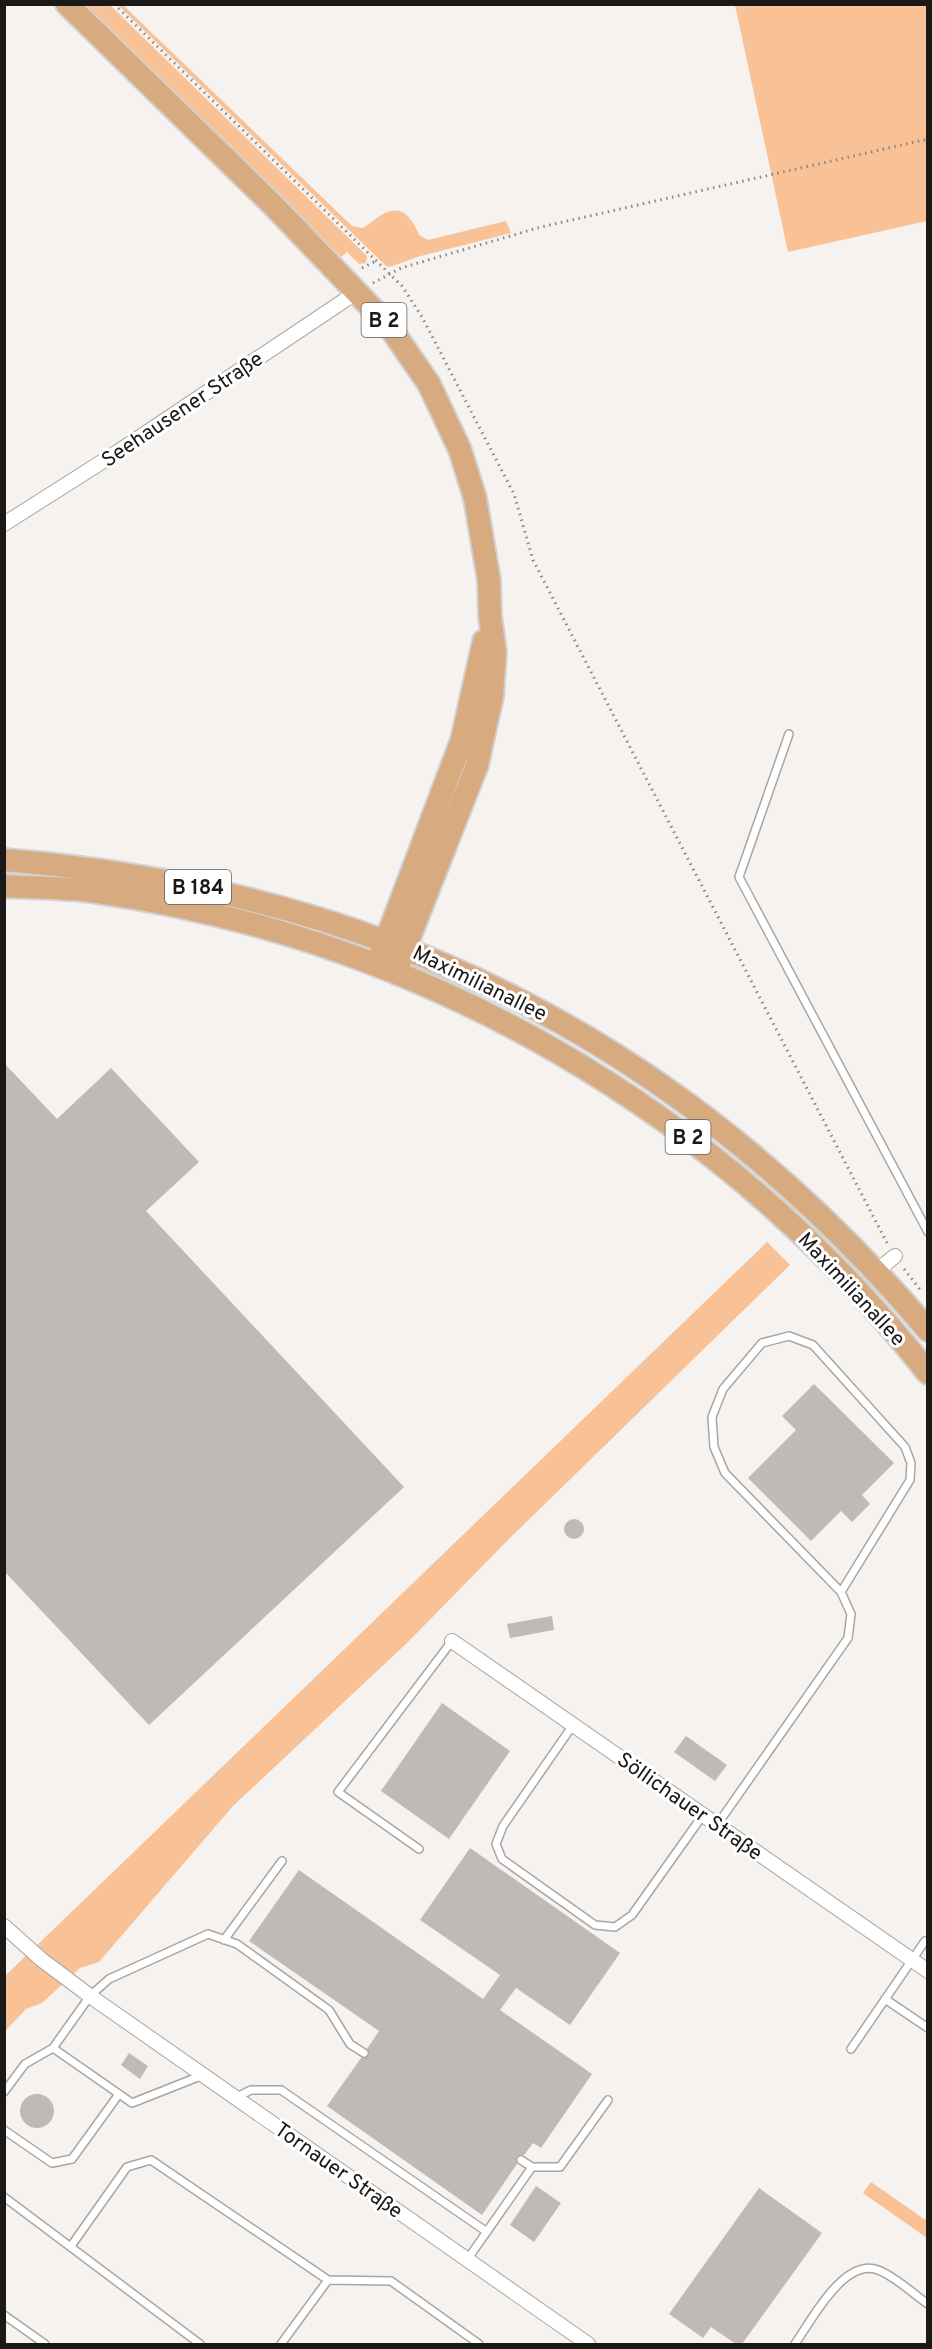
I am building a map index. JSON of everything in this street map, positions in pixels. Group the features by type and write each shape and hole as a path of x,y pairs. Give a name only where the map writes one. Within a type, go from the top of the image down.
{"main road":[{"name":"B 2","path":"68,4 389,326 414,360 443,408 460,450 475,498 484,544 489,580 490,616 462,740 387,968"},
{"name":"Maximilianallee","path":"4,860 101,869 254,900 396,944 541,1011 586,1036 679,1097 746,1148 810,1205 877,1272 927,1330"},
{"name":"B 184","path":"4,886 91,891 191,910 285,933 387,968"},
{"name":"Maximilianallee","path":"387,968 523,1031 602,1077 678,1130 795,1227 855,1289 927,1373"}],"street":[{"name":"Seehausener Straße","path":"4,524 129,445 357,292"},
{"name":"Maximilianallee","path":"877,1272 894,1256"},
{"name":"Söllichauer Straße","path":"452,1641 927,1971"},
{"name":"Tornauer Straße","path":"4,1926 42,1960 90,1996 586,2344"}],"lane":[{"path":"789,734 739,877 927,1232"},
{"path":"717,1825 848,1638 851,1614 841,1592 725,1473 714,1447 712,1417 723,1389 741,1364 762,1343 789,1336 813,1345 905,1447 911,1463 910,1480 841,1592"},
{"path":"419,1849 338,1792 452,1641"},
{"path":"573,1725 503,1826 496,1844 502,1859 595,1925 615,1927 632,1915 703,1815"},
{"path":"224,1940 282,1861"},
{"path":"4,2092 25,2064 53,2048 90,1996 109,1979 208,1934 237,1944 329,2010 350,2044 364,2053"},
{"path":"851,2049 925,1941"},
{"path":"885,1999 927,2028"},
{"path":"53,2048 132,2103 203,2075"},
{"path":"235,2097 251,2090 281,2090 487,2232"},
{"path":"4,2130 52,2163 72,2159 119,2094"},
{"path":"521,2160 532,2167 560,2168 608,2100"},
{"path":"71,2247 127,2167 151,2160 327,2280 391,2281 479,2344"},
{"path":"467,2260 532,2167"},
{"path":"4,2197 200,2344"},
{"path":"795,2344 838,2283 855,2270 877,2269 927,2304"},
{"path":"281,2344 327,2280"},
{"path":"4,2315 45,2344"}],"path":[{"path":"114,4 402,286 422,317 514,494 533,560 894,1256 927,1300"},
{"path":"390,274 401,268 541,227 927,138"}],"shaded area":[{"path":"83,5 110,5 367,256 366,263 359,264 347,252 341,257"},
{"path":"118,5 123,5 352,226 362,228 383,214 396,211 406,215 414,224 419,235 428,240 506,221 511,233 417,257 390,267 386,266"},
{"path":"735,5 927,5 927,221 788,252"},
{"path":"767,1242 790,1265 509,1539 407,1643 233,1806 99,1962 80,1968 42,2003 26,2009 5,2031 5,1976"},
{"path":"871,2182 927,2221 927,2238 863,2193"}],"building":[{"path":"4,1063 57,1119 111,1068 199,1162 146,1211 404,1487 149,1725 4,1571"},
{"path":"814,1384 894,1463 862,1495 870,1504 852,1522 841,1511 811,1541 748,1478 796,1430 782,1416"},
{"path":"574,1519 581,1522 584,1529 581,1536 574,1539 567,1536 564,1529 567,1522"},
{"path":"552,1616 554,1630 510,1638 507,1624"},
{"path":"442,1703 510,1751 449,1839 381,1791"},
{"path":"686,1736 727,1765 715,1781 674,1752"},
{"path":"470,1848 620,1953 570,2025 516,1988 500,2010 592,2074 541,2148 533,2143 524,2155 517,2157 517,2164 482,2215 327,2106 361,2058 368,2056 367,2049 379,2031 249,1941 299,1870 483,1999 500,1975 420,1920"},
{"path":"129,2053 148,2066 140,2079 121,2065"},
{"path":"37,2094 49,2099 54,2111 49,2123 37,2128 25,2123 20,2111 25,2099"},
{"path":"536,2186 561,2203 534,2242 510,2225"},
{"path":"759,2188 822,2233 742,2344 736,2344 711,2327 703,2338 669,2314"}]}
